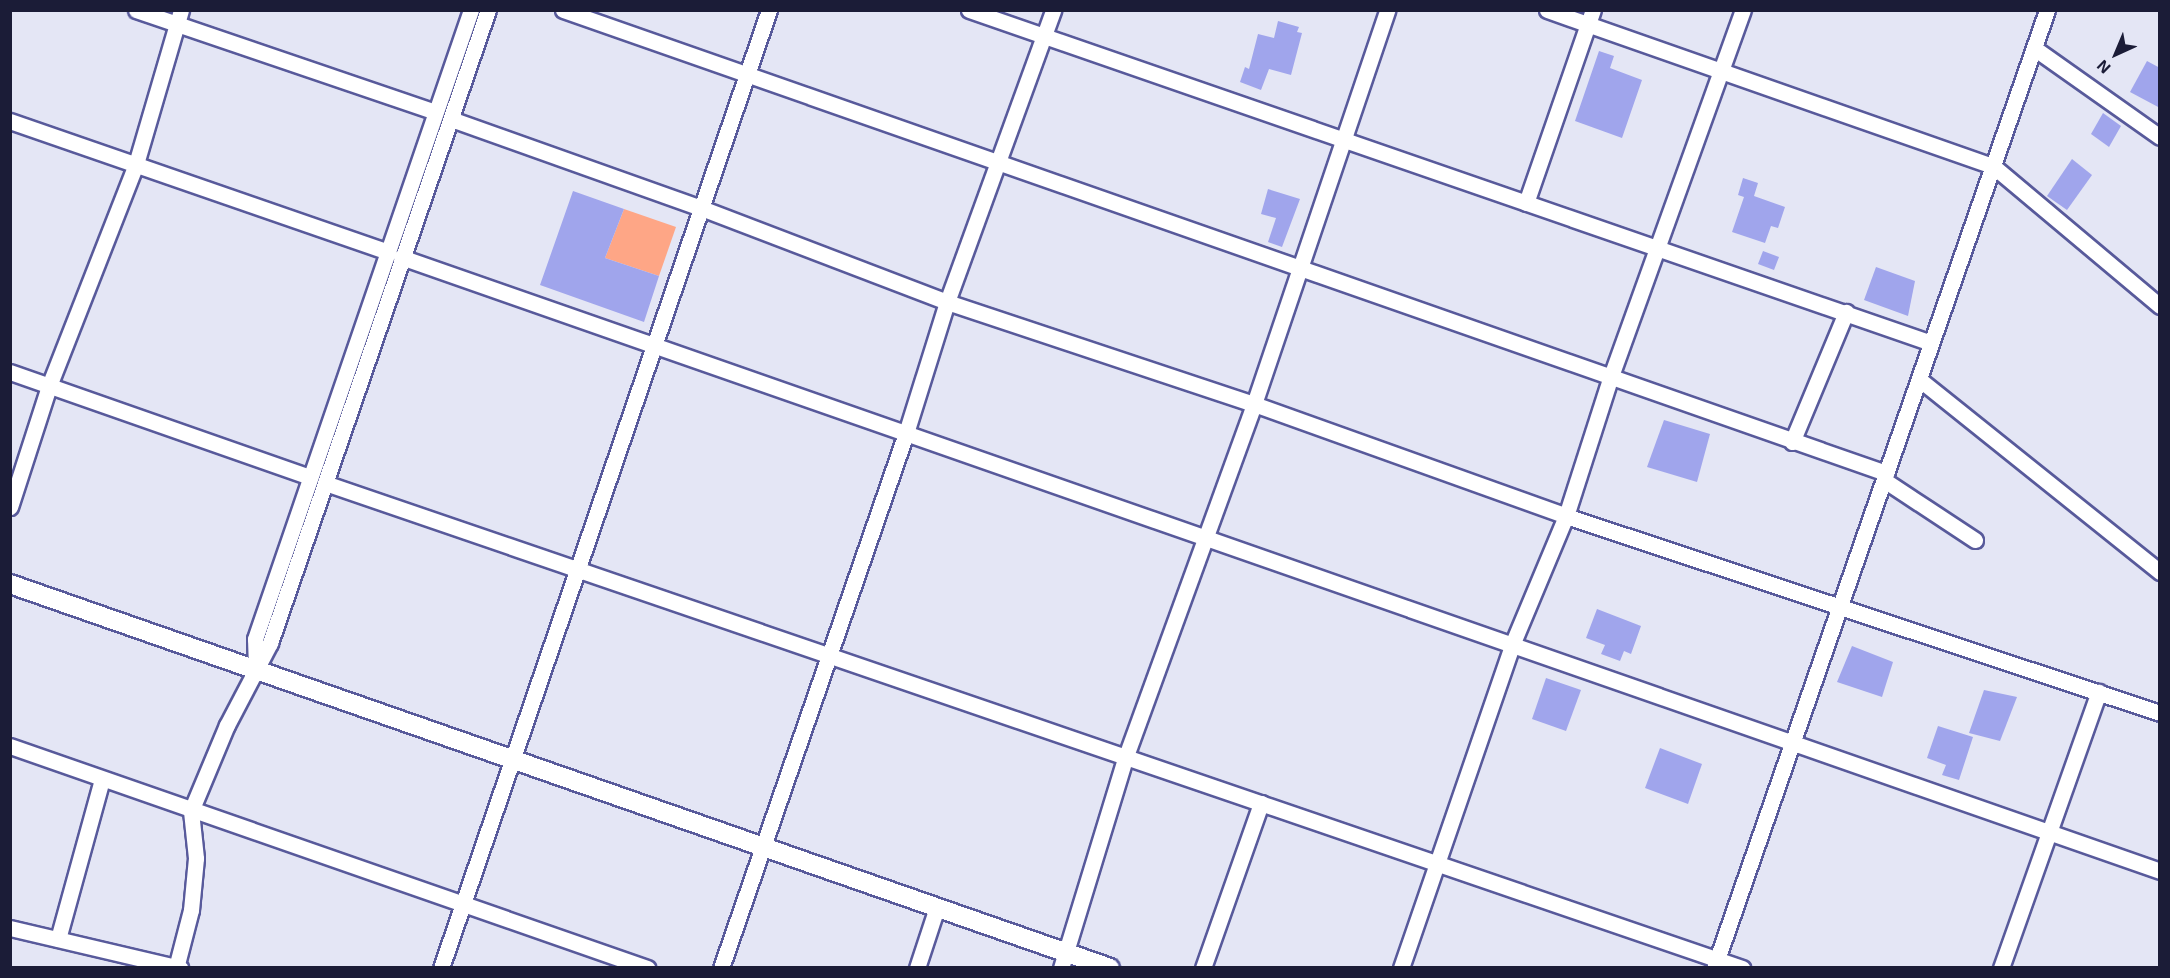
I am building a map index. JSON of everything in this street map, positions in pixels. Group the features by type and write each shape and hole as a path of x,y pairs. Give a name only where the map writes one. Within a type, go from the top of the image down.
{"street":[{"path":"136,10 179,17 435,112"},
{"path":"12,930 177,967 191,910 196,858 191,810 270,643 325,483 435,112 471,10"},
{"path":"256,670 255,639 309,477 393,254 451,119 488,10"},
{"path":"563,10 999,160 1885,476 1975,540"},
{"path":"441,968 769,10"},
{"path":"969,10 1931,343"},
{"path":"721,968 906,433 947,302 1053,10"},
{"path":"1063,960 1126,756 1254,404 1387,10"},
{"path":"1547,10 1590,18 1722,71 1993,166 2160,306"},
{"path":"1401,968 1512,645 1566,516 1610,379 1743,10"},
{"path":"1715,963 2047,10"},
{"path":"10,507 49,386 135,164 179,17"},
{"path":"1526,203 1590,18"},
{"path":"2034,48 2160,136"},
{"path":"451,119 701,208 947,302 1254,404 1566,516 2160,713"},
{"path":"10,121 2160,871"},
{"path":"1792,442 1846,312"},
{"path":"10,372 309,477"},
{"path":"1919,379 2160,572"},
{"path":"325,483 578,568 827,657 1438,861 1715,963 1742,968"},
{"path":"10,584 937,907 1063,960 1110,968"},
{"path":"2001,968 2099,692"},
{"path":"10,746 647,968"},
{"path":"58,939 102,779"},
{"path":"1203,968 1261,803"},
{"path":"917,968 937,907"}],"shaded area":[{"path":"624,209 676,227 659,276 605,258"}],"building":[{"path":"1278,21 1299,27 1297,32 1302,33 1291,75 1269,69 1261,90 1240,82 1245,67 1249,69 1258,34 1274,38"},
{"path":"1599,51 1614,56 1610,68 1642,80 1622,138 1575,121"},
{"path":"2147,61 2160,68 2160,108 2130,92"},
{"path":"2103,113 2121,126 2109,147 2091,134"},
{"path":"2072,159 2092,175 2067,210 2047,196"},
{"path":"1743,178 1758,183 1754,196 1785,207 1778,228 1771,226 1765,243 1732,232 1744,197 1738,195"},
{"path":"1268,189 1300,199 1282,247 1268,242 1276,218 1261,214"},
{"path":"573,191 624,209 605,258 659,276 644,322 540,285"},
{"path":"1763,251 1779,257 1774,270 1758,264"},
{"path":"1876,267 1915,281 1908,316 1864,300"},
{"path":"1664,420 1710,434 1697,482 1647,467"},
{"path":"1597,609 1641,626 1631,654 1624,651 1620,661 1601,654 1605,645 1586,638"},
{"path":"1852,646 1893,662 1882,697 1837,682"},
{"path":"1546,678 1581,690 1566,731 1532,719"},
{"path":"1984,690 2017,697 2000,741 1969,733"},
{"path":"1938,726 1973,737 1959,780 1942,775 1946,765 1927,758"},
{"path":"1660,748 1702,764 1688,804 1645,788"}]}
